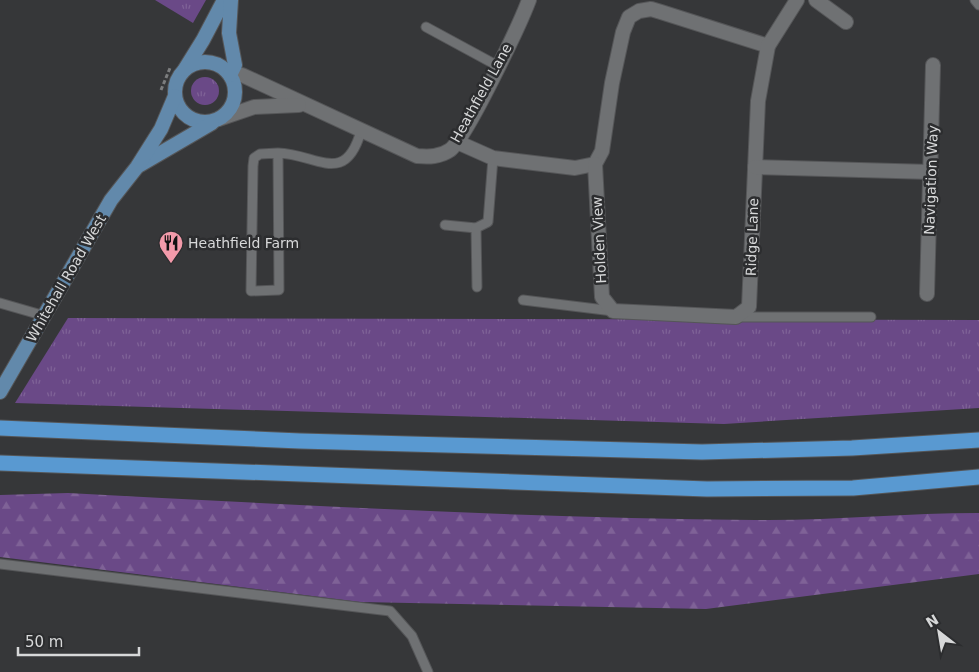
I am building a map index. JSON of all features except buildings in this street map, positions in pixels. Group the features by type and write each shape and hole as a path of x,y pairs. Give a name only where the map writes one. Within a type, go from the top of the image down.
{"highway":[{"path":"0,428 310,442 702,452 852,448 979,440"},
{"path":"0,463 707,489 853,488 979,477"}],"main road":[{"path":"185,69 194,64 214,63 230,75 234,85 234,100 227,113 218,120 199,122 190,119 178,106 175,96 178,77 203,40 224,0"},
{"path":"230,75 235,65 229,33 231,0"},
{"name":"Whitehall Road West","path":"0,392 111,200 137,167 161,128 175,96"},
{"name":"Whitehall Road West","path":"137,167 218,120"}],"street":[{"name":"Heathfield Lane","path":"230,75 242,75 417,156 440,155 458,142 498,66 529,0"},
{"path":"458,142 493,158 575,168 595,164 602,151 612,83 623,32 629,16 652,5 768,46 797,0"},
{"path":"816,0 846,22"},
{"name":"Ridge Lane","path":"736,317 749,307 758,101 768,46"},
{"name":"Navigation Way","path":"927,294 933,65"},
{"name":"Heathfield Lane","path":"218,120 254,107 302,104"},
{"name":"Holden View","path":"595,164 602,297 613,311"},
{"path":"755,167 931,172"},
{"path":"613,311 736,317"}],"lane":[{"path":"975,0 979,5"},
{"path":"426,27 498,66"},
{"path":"278,153 279,290 251,290 252,166 254,158 260,154 278,153 295,153 329,165 336,164 343,161 357,146 361,131"},
{"path":"445,225 476,228 488,222 493,158"},
{"path":"476,228 477,287"},
{"path":"523,300 613,311"},
{"path":"0,303 45,316"},
{"path":"736,317 871,317"},
{"path":"0,564 390,611 412,636 428,672"}],"green space":[{"path":"155,0 206,0 193,23"},
{"path":"205,77 215,81 219,91 215,101 205,105 195,101 191,91 195,81"},
{"path":"68,318 979,320 979,408 724,424 15,403"},
{"path":"68,493 412,510 669,519 783,520 979,513 979,574 706,609 360,602 0,557 0,495"}],"place":[{"name":"Heathfield Farm","path":"171,264"}]}
